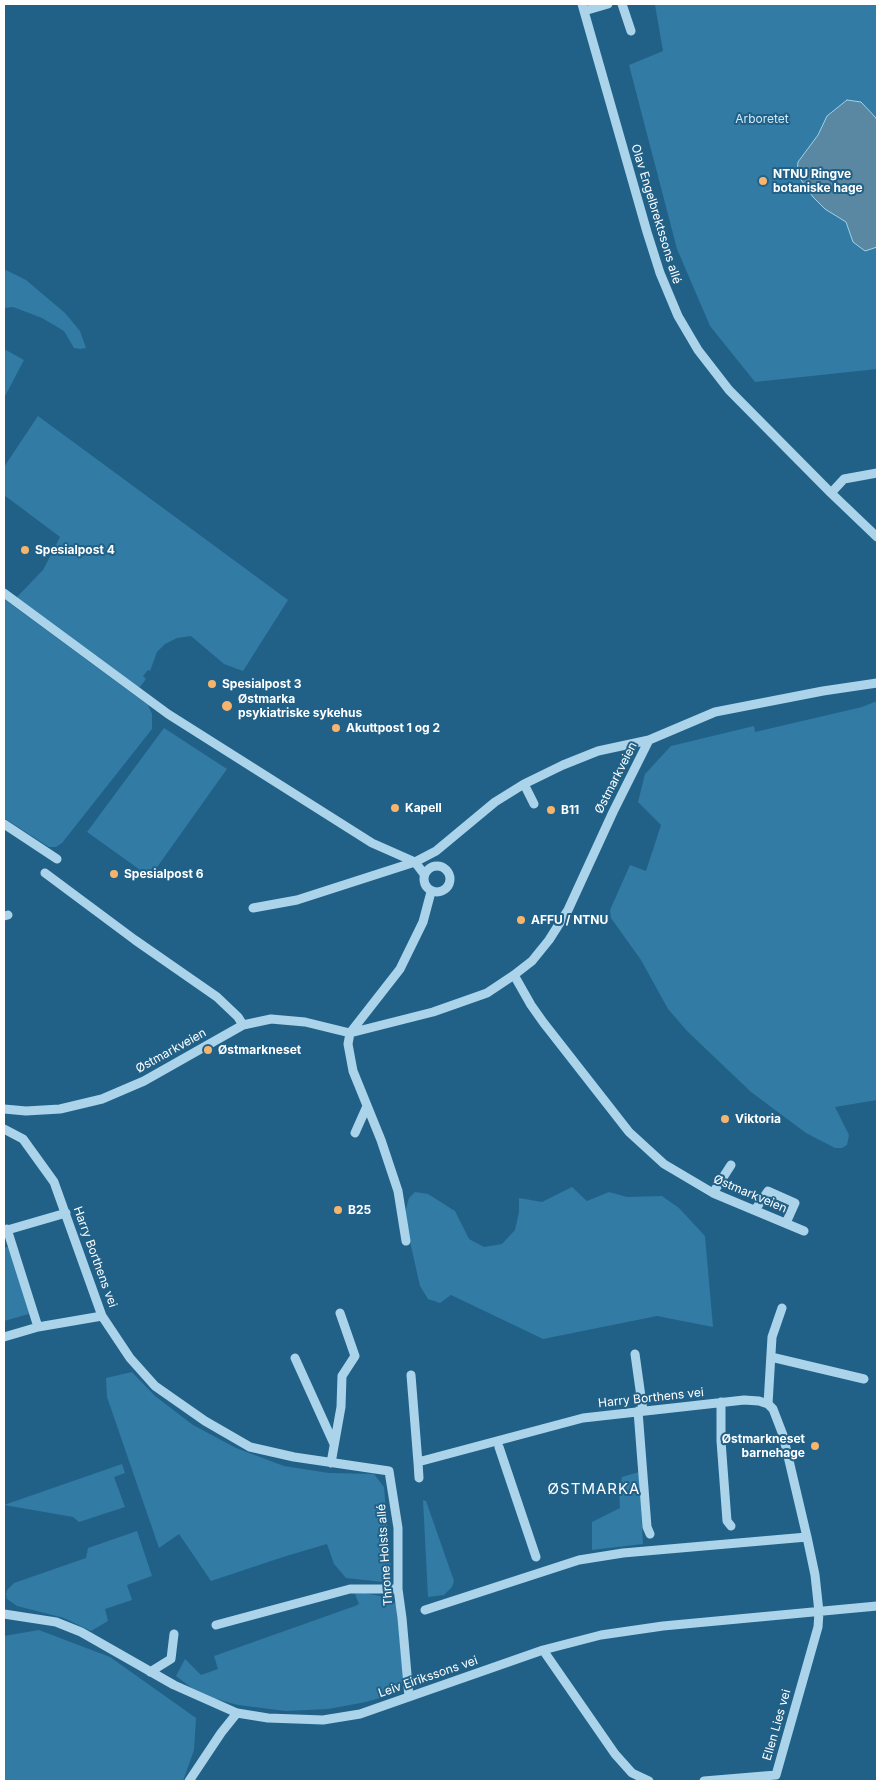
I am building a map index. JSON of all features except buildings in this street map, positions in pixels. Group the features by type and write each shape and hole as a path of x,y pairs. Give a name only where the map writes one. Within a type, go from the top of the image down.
{"street":[{"path":"583,7 608,4"},
{"path":"622,4 631,31"},
{"name":"Olav Engelbrektssons allé","path":"583,7 646,232 660,273 678,316 698,350 730,390 877,537"},
{"path":"831,493 844,479 877,473"},
{"path":"4,593 168,714 372,843 415,862 424,874 424,883 432,892 441,892 448,886 449,873 443,867 430,867 424,874"},
{"name":"Østmarkveien","path":"4,1108 26,1111 60,1109 102,1099 144,1081 243,1025 271,1019 305,1022 350,1033 433,1012 487,993 532,961 549,940 568,910 612,812 649,740 715,712 823,691 877,683"},
{"path":"254,908 297,900 415,862 436,851 495,802 524,784 598,751 649,740"},
{"path":"524,784 534,804"},
{"path":"4,824 57,859"},
{"path":"45,874 134,940 217,997 238,1017 243,1025"},
{"path":"406,1241 398,1191 381,1140 353,1072 348,1044 350,1033 400,969 422,922 432,892"},
{"name":"Østmarkveien","path":"514,975 543,1022 629,1132 664,1164 713,1193 804,1230"},
{"path":"355,1133 367,1106"},
{"name":"Harry Borthens vei","path":"4,1129 23,1140 54,1182 102,1316 130,1358 155,1386 205,1422 250,1447 294,1457 389,1471"},
{"path":"713,1193 731,1165"},
{"path":"755,1210 768,1191 795,1203 786,1223"},
{"path":"38,1327 6,1230 66,1213"},
{"path":"782,1308 772,1337 768,1404 779,1420 807,1537 819,1612"},
{"path":"331,1463 341,1407 342,1376 355,1356 340,1313"},
{"path":"4,1337 38,1327 102,1316"},
{"path":"635,1354 641,1411 647,1527 650,1534"},
{"path":"771,1357 864,1379"},
{"path":"295,1358 334,1444"},
{"path":"411,1375 419,1478"},
{"name":"Harry Borthens vei","path":"418,1463 583,1418 744,1400 768,1404"},
{"path":"721,1402 722,1450 728,1521 731,1526"},
{"path":"499,1447 536,1557"},
{"name":"Throne Holsts allé","path":"389,1471 398,1528 398,1589 409,1697"},
{"path":"425,1610 579,1560 623,1553 807,1537"},
{"path":"216,1625 350,1589 398,1589"},
{"name":"Leiv Eirikssons vei","path":"4,1614 56,1622 81,1632 150,1672 204,1699 238,1713 268,1718 323,1720 360,1714 543,1650 601,1635 663,1626 877,1606"},
{"name":"Ellen Lies vei","path":"704,1781 775,1778 818,1627 819,1612"},
{"path":"150,1672 171,1659 174,1634"},
{"path":"543,1650 615,1754 632,1773 649,1781"},
{"path":"189,1781 221,1733 238,1713"}],"green space":[{"name":"Arboretet","path":"877,4 877,369 755,382 710,326 677,249 629,65 663,51 655,5"},
{"path":"4,269 26,280 65,313 80,331 86,348 74,348 64,331 42,318 13,307 4,308"},
{"path":"4,349 24,360 4,398"},
{"path":"38,416 288,600 243,671 224,664 191,636 177,638 165,644 157,652 150,671 148,670 143,676 146,679 140,687 135,686 16,598 43,570 60,537 4,495 4,467"},
{"path":"4,599 148,705 152,714 152,729 62,843 56,847 49,847 4,818"},
{"path":"877,701 877,1100 835,1107 849,1135 847,1145 842,1148 835,1148 806,1133 751,1092 687,1031 668,1009 641,960 611,918 610,910 630,865 646,871 661,825 638,802 645,774 671,746 754,726 755,732 862,707"},
{"path":"164,728 227,769 150,877 87,832"},
{"path":"572,1187 587,1201 609,1192 627,1197 662,1196 679,1208 705,1236 713,1327 657,1316 543,1339 451,1295 440,1303 428,1299 420,1286 406,1224 405,1212 409,1198 415,1192 428,1194 455,1211 469,1239 484,1247 502,1244 515,1230 519,1212 519,1198 542,1202"},
{"path":"10,1246 29,1314 4,1321 4,1248"},
{"path":"132,1372 155,1396 193,1425 236,1448 284,1466 329,1473 374,1474 384,1487 392,1583 346,1578 334,1564 327,1544 211,1581 179,1534 159,1548 107,1397 106,1378"},
{"path":"122,1464 125,1473 114,1477 125,1507 79,1522 73,1517 4,1505"},
{"path":"639,1472 643,1544 592,1550 592,1522 620,1508 619,1490 622,1477"},
{"path":"423,1500 426,1501 454,1581 452,1587 444,1595 428,1597"},
{"path":"137,1531 152,1576 127,1585 132,1600 105,1609 108,1621 91,1631 64,1618 17,1606 7,1599 7,1590 14,1583 86,1558 88,1548"},
{"path":"364,1593 391,1598 397,1606 403,1678 400,1691 366,1702 328,1709 286,1711 238,1705 201,1695 176,1676 185,1659 201,1675 218,1669 214,1656 355,1606 359,1604 355,1594"},
{"path":"39,1630 110,1657 196,1718 194,1750 183,1781 4,1781 4,1636"}],"shaded area":[{"path":"847,100 861,102 877,121 877,247 865,251 853,242 846,222 825,209 813,197 797,174 798,162 818,135 827,116"}],"place":[{"name":"NTNU Ringve botaniske hage","path":"763,181"},
{"name":"Spesialpost 4","path":"25,550"},
{"name":"Spesialpost 3","path":"212,684"},
{"name":"Østmarka psykiatriske sykehus","path":"227,706"},
{"name":"Akuttpost 1 og 2","path":"336,728"},
{"name":"Kapell","path":"395,808"},
{"name":"B11","path":"551,810"},
{"name":"Spesialpost 6","path":"114,874"},
{"name":"AFFU / NTNU","path":"521,920"},
{"name":"Østmarkneset","path":"208,1050"},
{"name":"Viktoria","path":"725,1119"},
{"name":"B25","path":"338,1210"},
{"name":"Østmarkneset barnehage","path":"815,1446"}],"district":[{"name":"ØSTMARKA","path":"594,1489"}]}
